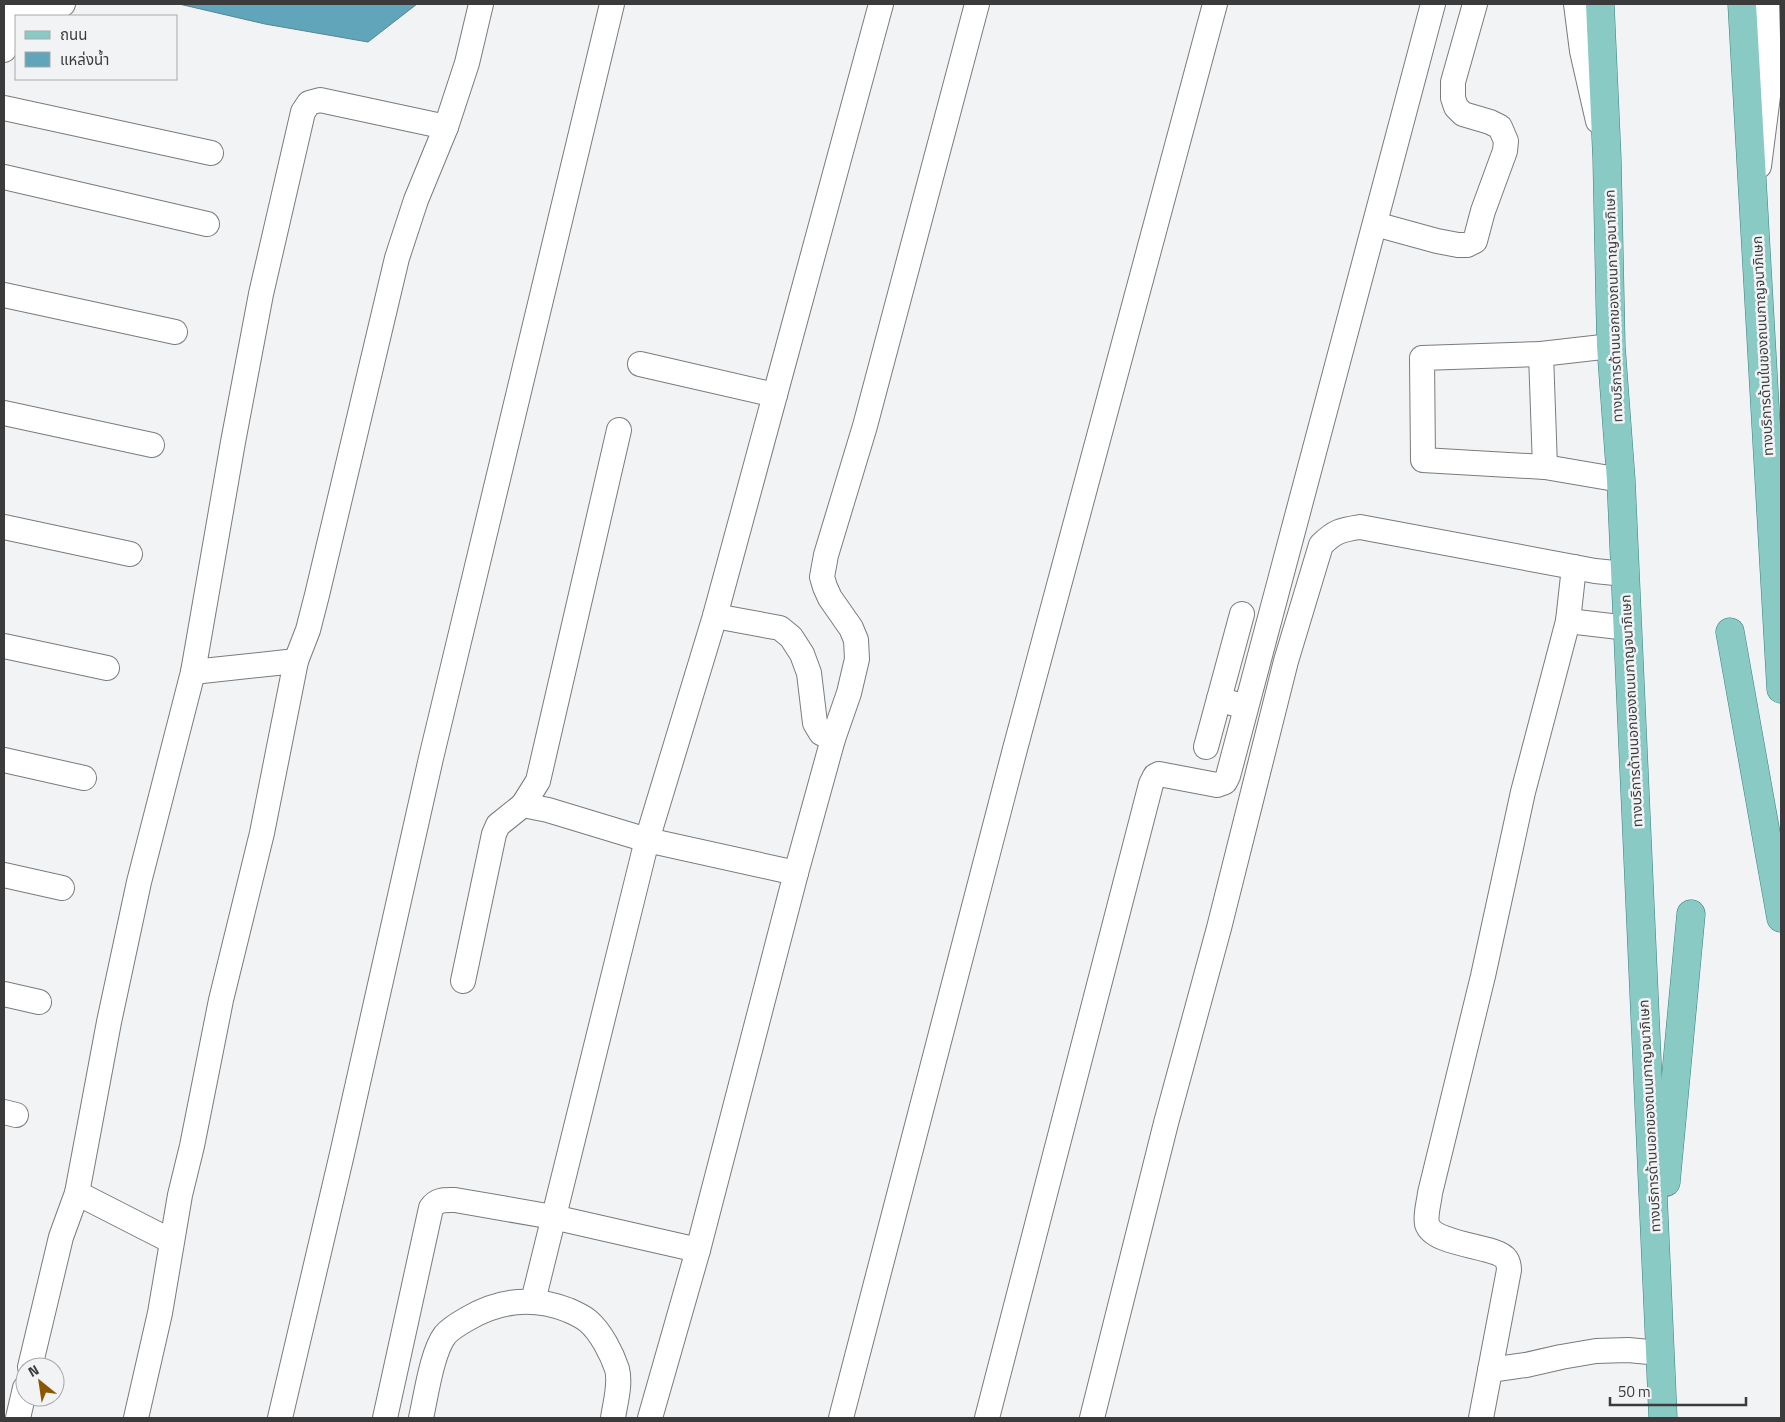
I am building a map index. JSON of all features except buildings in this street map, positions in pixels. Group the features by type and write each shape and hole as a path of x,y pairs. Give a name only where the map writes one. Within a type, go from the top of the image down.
{"main road":[{"name":"ทางบริการด้านนอกของถนนกาญจนาภิเษก","path":"1600,4 1607,159 1611,346 1621,480 1663,1418"},
{"name":"ทางบริการด้านในของถนนกาญจนาภิเษก","path":"1742,4 1781,689"},
{"path":"1730,632 1781,918"},
{"path":"1657,1288 1690,914"}],"street":[{"path":"4,50 8,10 42,12 63,4"},
{"path":"136,1418 160,1313 180,1195 192,1146 221,1000 262,833 296,661 308,630 317,595 397,258 416,200 446,127 467,63 481,4"},
{"path":"280,1418 340,1164 430,758 612,4"},
{"path":"533,1301 647,840 715,616 881,4"},
{"path":"650,1418 698,1250 833,739 849,694 857,659 857,649 851,628 830,598 822,577 865,426 977,4"},
{"path":"841,1418 1015,749 1215,4"},
{"path":"987,1418 1151,784 1155,776 1159,774 1216,785 1225,782 1228,776 1433,4"},
{"path":"1375,224 1458,245 1467,245 1475,241 1483,211 1505,151 1506,141 1500,127 1463,114 1456,107 1453,98 1453,82 1476,4"},
{"path":"1576,4 1582,51 1607,159"},
{"path":"1754,204 1770,71 1767,4"},
{"path":"32,1357 61,1237 77,1193 108,1022 139,882 193,672 261,294 303,112 309,103 320,100 446,127"},
{"path":"4,108 211,153"},
{"path":"4,177 207,224"},
{"path":"4,295 175,332"},
{"path":"1611,346 1541,354 1422,358 1423,460 1545,467 1621,480"},
{"path":"1541,354 1545,467"},
{"path":"640,364 775,396"},
{"path":"4,413 152,445"},
{"path":"463,981 494,834 498,825 523,805 538,781 619,430"},
{"path":"4,526 130,554"},
{"path":"1092,1418 1163,1133 1221,919 1286,661 1321,545 1332,534 1360,527 1595,572 1625,574"},
{"path":"1480,1418 1509,1270 1508,1264 1502,1255 1434,1233 1428,1226 1426,1217 1483,976 1523,792 1568,621 1574,568"},
{"path":"1206,747 1242,614"},
{"path":"715,616 780,628 791,637 802,654 808,673 815,723 821,733 833,739"},
{"path":"1568,621 1628,628"},
{"path":"4,646 106,668"},
{"path":"193,672 296,661"},
{"path":"1219,699 1246,707"},
{"path":"4,760 84,778"},
{"path":"523,805 548,810 647,840 796,874"},
{"path":"4,875 62,888"},
{"path":"4,994 39,1002"},
{"path":"77,1193 171,1242"},
{"path":"385,1418 431,1208 434,1203 443,1200 455,1200 553,1217 698,1250"},
{"path":"421,1418 437,1350 446,1334 462,1322 490,1307 533,1301 560,1307 577,1314 588,1321 598,1333 612,1356 618,1372 613,1418"},
{"path":"1490,1370 1596,1351 1628,1350 1660,1353"}],"water":[{"path":"179,4 417,4 368,42 265,24"}]}
